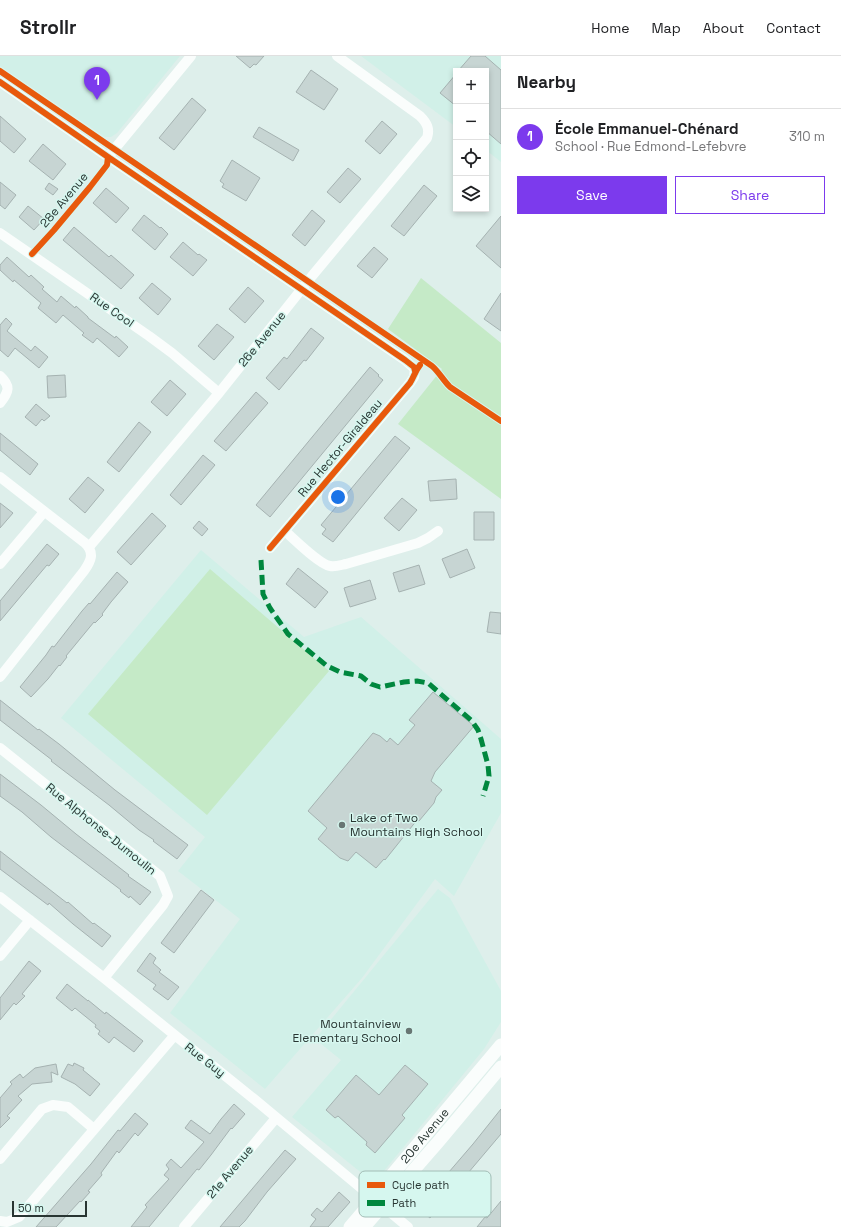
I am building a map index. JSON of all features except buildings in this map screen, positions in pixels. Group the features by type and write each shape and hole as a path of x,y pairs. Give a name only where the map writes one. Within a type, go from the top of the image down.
{"street":[{"path":"108,157 191,56"},
{"name":"26e Avenue","path":"88,547 219,393 302,289 427,138 428,128 424,120 417,113 337,56"},
{"path":"0,82 302,289"},
{"name":"Rue Cool","path":"0,232 149,336 172,353 219,393"},
{"name":"Rue Hector-Giraldeau","path":"270,548 410,383 414,377 415,371 414,366 410,363 302,289"},
{"path":"0,376 6,382 8,388 6,395 0,403"},
{"path":"0,477 88,547 91,554 91,559 88,565 0,677"},
{"path":"0,564 44,512"},
{"path":"285,531 329,566 340,566 418,543 438,531"},
{"name":"Rue Alphonse-Dumoulin","path":"0,748 160,876 168,896 164,905 104,978"},
{"name":"Rue Guy","path":"0,897 104,978 359,1186"},
{"path":"0,956 30,920"},
{"path":"0,1221 6,1222 19,1217 174,1036"},
{"name":"20e Avenue","path":"395,1171 501,1045"},
{"name":"20e Avenue","path":"406,1171 501,1067"},
{"path":"0,1159 42,1109 53,1105 68,1108 94,1129"},
{"name":"21e Avenue","path":"184,1227 276,1118"},
{"name":"20e Avenue","path":"350,1227 361,1217"},
{"name":"20e Avenue","path":"364,1227 370,1217"},
{"name":"Rue Guy","path":"396,1217 408,1227"}],"shaded area":[{"path":"0,56 180,56 117,133 111,137 105,137 0,66"},
{"path":"361,56 501,56 501,162 489,152 489,68 453,68 453,125"},
{"name":"Lake of Two Mountains High School","path":"201,550 304,637 361,617 501,739 501,813 454,896 435,879 362,978 265,1089 170,1013 240,919 178,871 205,837 61,718"},
{"name":"Mountainview Elementary School","path":"438,889 450,898 501,991 501,1022 484,1049 384,1171 359,1171 292,1117 341,1060 315,1039"}],"green space":[{"path":"421,278 501,343 501,499 398,424 442,369 388,329"},
{"path":"210,569 329,671 207,815 88,714"}],"marked path":[{"path":"261,560 263,594 270,608 288,634 327,666 340,672 361,676 371,684 380,687 404,682 417,681 428,683 472,721 478,730 488,765 489,776 483,796"}],"cycle path":[{"path":"0,71 432,366 450,387 501,421"},
{"path":"0,82 405,360 414,367 415,371"},
{"name":"28e Avenue","path":"32,254 90,187 107,165 108,157"},
{"path":"270,548 410,383 420,365"}],"place":[{"name":"École Emmanuel-Chénard","path":"97,100"},
{"name":"Lake of Two Mountains High School","path":"342,825"},
{"name":"Mountainview Elementary School","path":"409,1031"}]}
